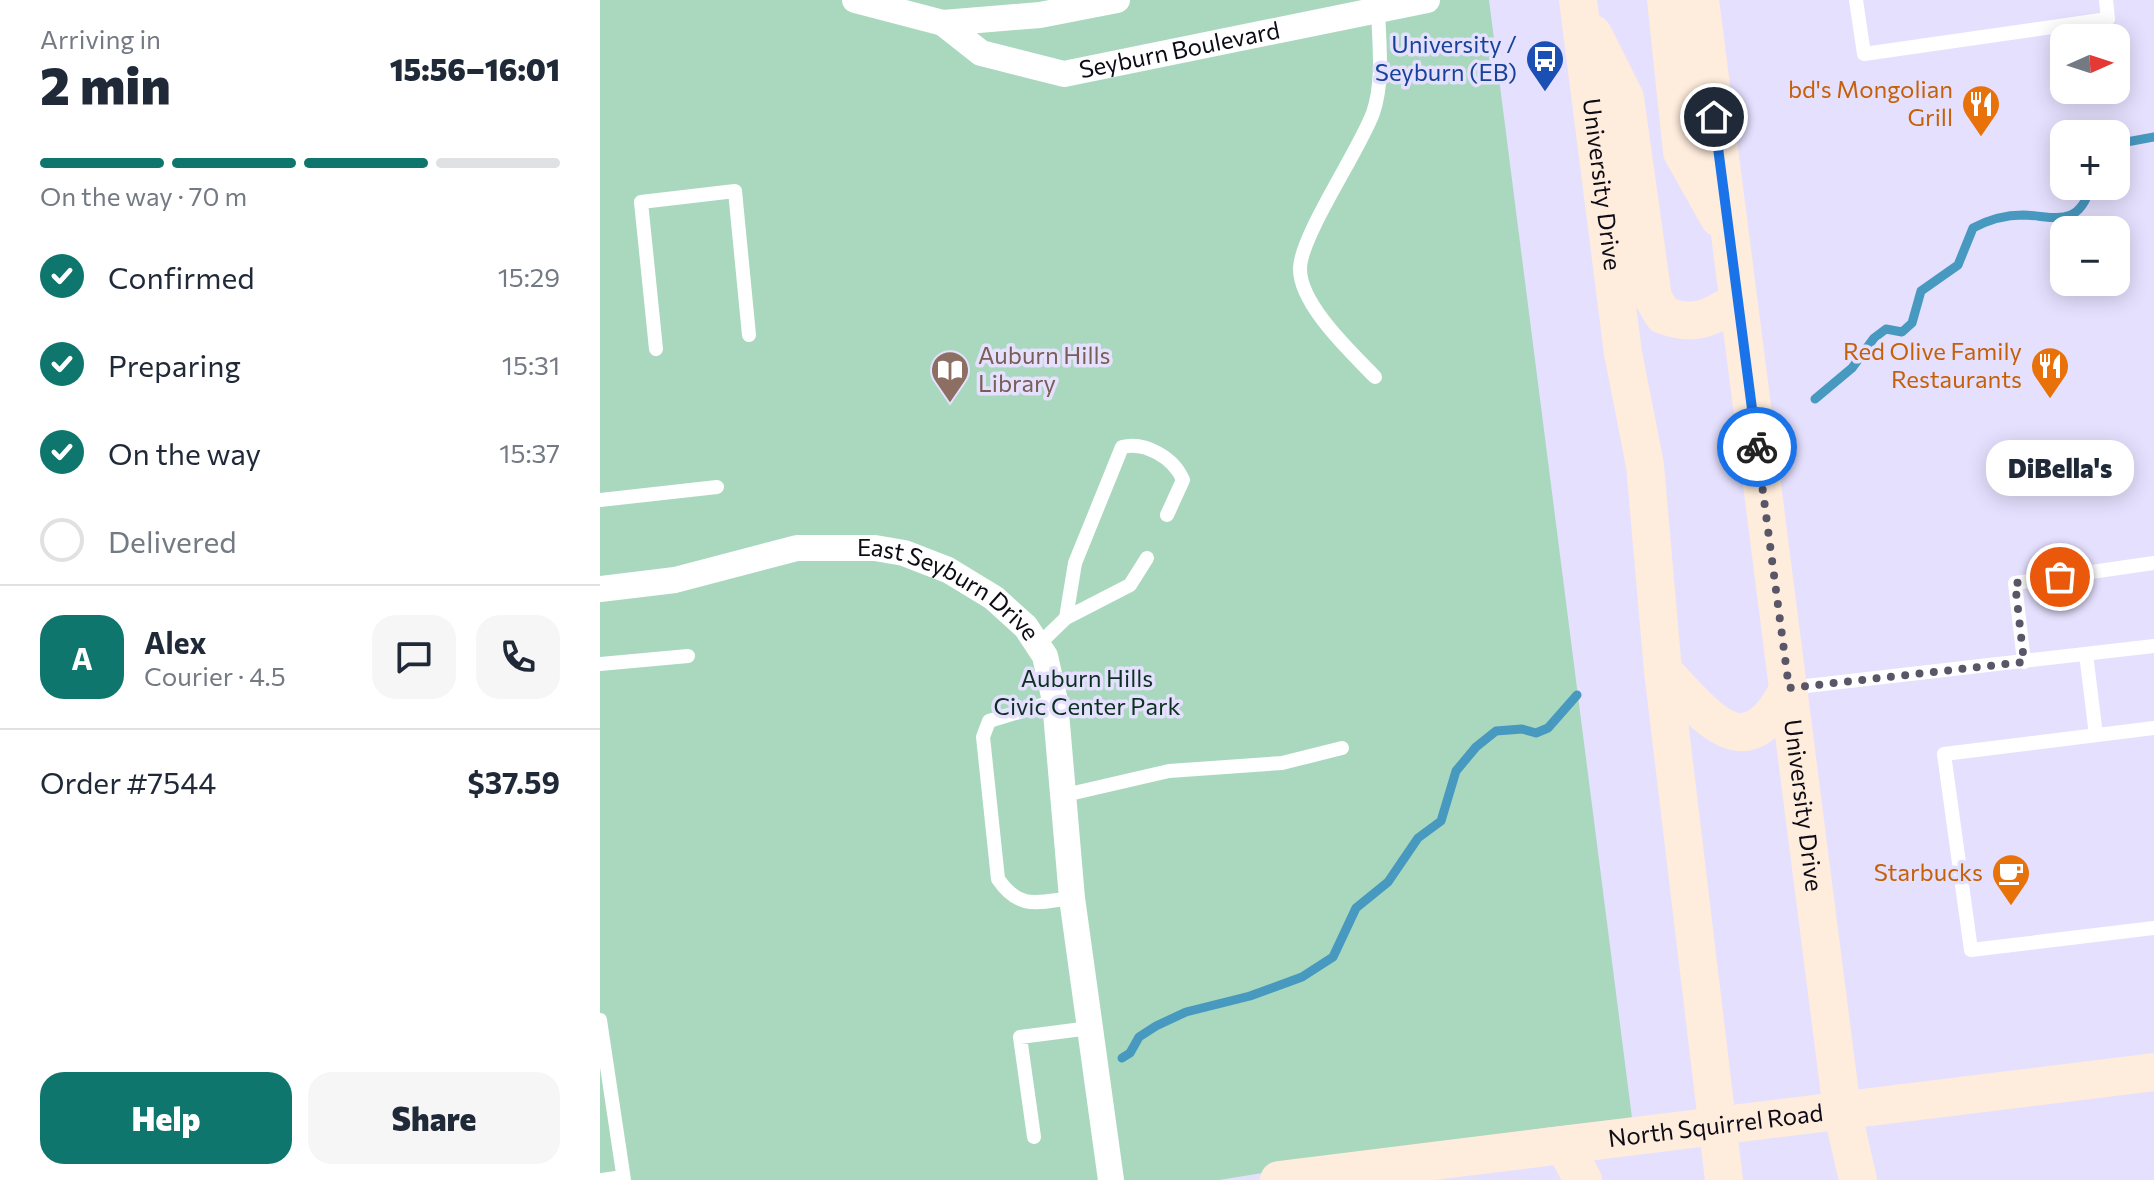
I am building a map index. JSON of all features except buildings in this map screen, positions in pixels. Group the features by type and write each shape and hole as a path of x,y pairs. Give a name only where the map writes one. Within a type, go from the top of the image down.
{"main road":[{"path":"1666,0 1682,152 1729,234"},
{"name":"University Drive","path":"1700,0 1842,1110 1858,1180"},
{"path":"1579,5 1625,98 1653,298 1663,315 1682,323 1708,319 1737,302"},
{"name":"University Drive","path":"1579,5 1623,353 1645,465 1663,671 1724,1180"},
{"path":"1663,671 1715,724 1732,733 1749,733 1763,726 1789,688"},
{"name":"North Squirrel Road","path":"1279,1180 2154,1072"},
{"path":"1564,1145 1583,1180"}],"street":[{"name":"Seyburn Boulevard","path":"855,0 943,23 1040,15 1117,0"},
{"name":"Seyburn Boulevard","path":"943,23 981,53 1064,74 1377,5 1427,0"},
{"name":"East Seyburn Drive","path":"600,589 675,580 797,548 875,548 927,560 972,582 1013,613 1045,656 1055,701 1072,898 1111,1180"}],"lane":[{"path":"1856,0 1864,54 2108,19 2106,0"},
{"path":"1375,377 1315,313 1299,269 1310,238 1373,111 1380,68 1377,5"},
{"path":"656,349 641,202 735,191 749,335"},
{"path":"1066,618 1075,563 1122,447 1134,444 1149,448 1178,468 1183,480 1167,515"},
{"path":"600,500 717,487"},
{"path":"1039,644 1066,618 1130,585 1147,558"},
{"path":"2024,662 2015,583 2154,563"},
{"path":"1789,688 2154,646"},
{"path":"2086,654 2096,735"},
{"path":"600,664 688,656"},
{"path":"1055,701 989,721 983,737 998,879 1009,894 1028,904 1072,898"},
{"path":"2154,728 1944,754 1971,950 2154,928"},
{"path":"1065,795 1169,771 1282,763 1342,748"},
{"path":"600,1020 623,1178 602,1180"},
{"path":"1034,1137 1020,1037 1090,1028"}],"green space":[{"name":"Auburn Hills Civic Center Park","path":"600,0 1489,0 1632,1118 1544,1128 1219,1180 600,1180"}],"waterway":[{"path":"2130,141 2154,137"},
{"path":"1815,399 1852,368 1874,338 1886,329 1902,332 1912,323 1921,291 1958,265 1973,228 2010,216 2064,217 2079,209 2086,200"},
{"path":"1122,1058 1130,1053 1139,1037 1156,1026 1186,1012 1250,996 1302,977 1333,957 1356,908 1388,882 1418,838 1441,821 1456,771 1476,747 1496,731 1522,729 1536,733 1548,728 1577,695"}],"way so far":[{"path":"1757,447 1789,688 2024,662 2015,583 2060,577"}],"place":[{"name":"University / Seyburn (EB)","path":"1545,93"},
{"name":"bd's Mongolian Grill","path":"1981,138"},
{"name":"Red Olive Family Restaurants","path":"2050,400"},
{"name":"Auburn Hills Library","path":"950,404"},
{"name":"DiBella's","path":"2060,577"},
{"name":"Starbucks","path":"2011,907"}],"route":[{"path":"1714,117 1757,447"}]}
